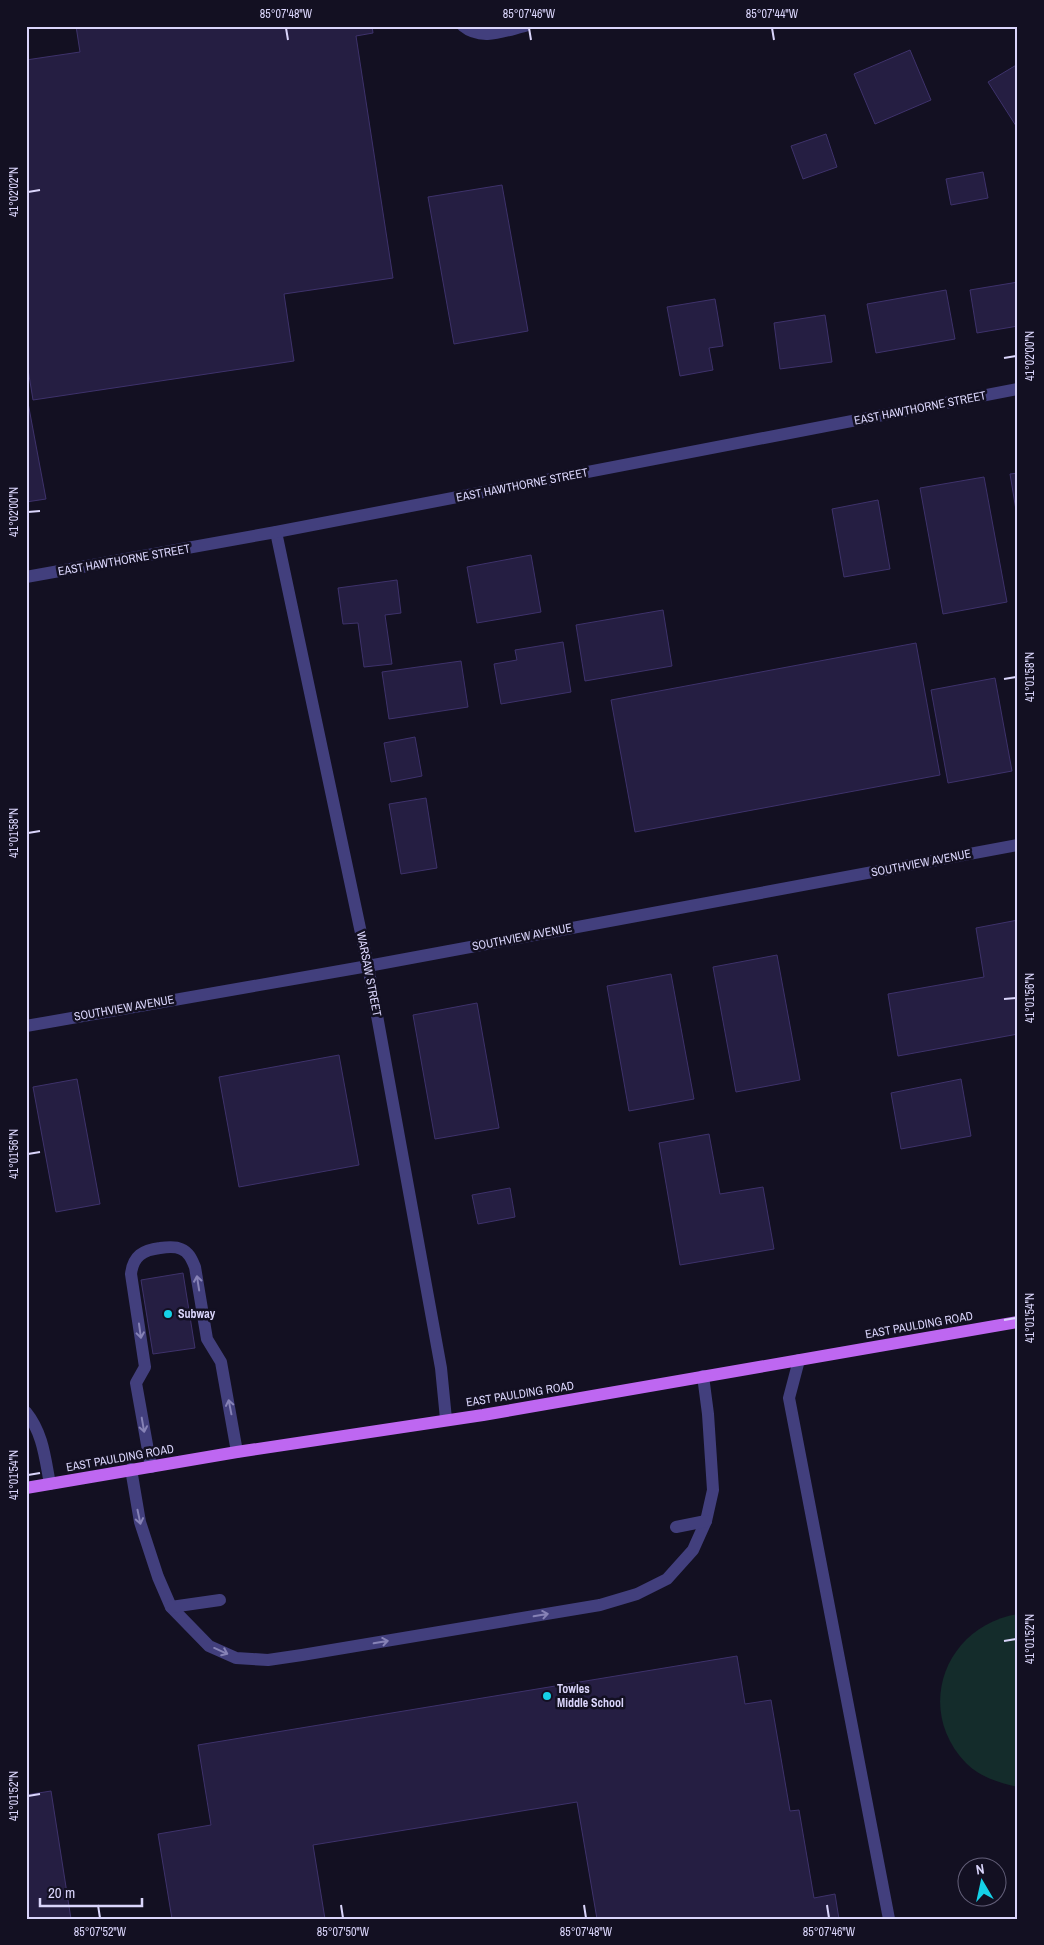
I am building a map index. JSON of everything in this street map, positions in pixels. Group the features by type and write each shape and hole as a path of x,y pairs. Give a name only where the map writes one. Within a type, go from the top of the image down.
{"main road":[{"name":"EAST PAULDING ROAD","path":"26,1488 237,1452 483,1415 1018,1322"}],"street":[{"path":"463,26 471,32 489,35 525,26"},
{"name":"EAST HAWTHORNE STREET","path":"26,577 276,532 1018,389"},
{"name":"WARSAW STREET","path":"276,532 368,966 441,1368 446,1420"},
{"name":"SOUTHVIEW AVENUE","path":"26,1026 368,966 1018,845"},
{"path":"151,1467 136,1383 145,1367 131,1274 132,1264 137,1256 147,1250 168,1247 181,1249 191,1257 196,1268 207,1339 220,1362 237,1452"},
{"path":"799,1360 790,1398 889,1919"},
{"path":"131,1469 140,1522 158,1577 172,1607 210,1646 236,1658 268,1660 302,1655 600,1605 637,1594 667,1579 693,1550 706,1521 713,1490 708,1414 703,1376"},
{"path":"26,1412 35,1423 44,1446 50,1484"},
{"path":"676,1527 706,1521"},
{"path":"172,1607 220,1600"}],"green space":[{"path":"1018,1614 1018,1787 990,1779 966,1763 950,1742 942,1719 940,1695 945,1673 956,1652 972,1635 993,1622"}],"building":[{"path":"76,26 372,26 373,33 356,36 393,278 284,294 294,361 33,400 26,357 26,60 80,52"},
{"path":"910,50 931,100 875,124 854,74"},
{"path":"1018,64 1018,129 988,82"},
{"path":"826,134 837,167 803,179 791,146"},
{"path":"983,172 988,198 951,205 946,179"},
{"path":"502,185 528,331 454,344 428,197"},
{"path":"1018,282 1018,326 977,333 970,290"},
{"path":"946,290 955,339 876,353 867,304"},
{"path":"715,299 723,346 709,348 713,370 680,376 667,307"},
{"path":"825,315 832,362 780,369 774,323"},
{"path":"26,392 46,499 26,502"},
{"path":"1018,473 1018,522 1010,474"},
{"path":"984,477 1007,602 943,614 920,488"},
{"path":"878,500 890,569 844,577 832,509"},
{"path":"531,555 541,612 477,623 467,567"},
{"path":"397,580 401,613 385,615 392,664 364,667 358,623 343,624 338,588"},
{"path":"663,610 672,666 585,681 576,625"},
{"path":"563,642 571,692 501,704 494,664 517,660 515,650"},
{"path":"916,643 940,775 635,832 611,700"},
{"path":"461,661 468,707 389,719 382,672"},
{"path":"995,678 1012,771 948,783 931,690"},
{"path":"415,737 422,776 391,782 384,743"},
{"path":"426,798 437,868 401,874 389,804"},
{"path":"1018,920 1018,1034 898,1056 888,994 984,977 976,928"},
{"path":"777,955 800,1080 736,1092 713,967"},
{"path":"671,974 694,1099 629,1111 607,986"},
{"path":"477,1003 499,1128 435,1139 413,1015"},
{"path":"339,1055 359,1165 239,1187 219,1077"},
{"path":"77,1079 100,1204 56,1212 33,1087"},
{"path":"961,1079 971,1136 901,1149 891,1093"},
{"path":"709,1134 720,1194 763,1187 774,1249 680,1265 659,1143"},
{"path":"510,1188 515,1217 478,1224 472,1195"},
{"name":"Subway","path":"183,1273 195,1348 153,1354 141,1280"},
{"path":"737,1656 745,1704 771,1700 790,1811 799,1810 814,1898 835,1894 839,1919 597,1919 577,1802 313,1845 325,1919 172,1919 158,1834 211,1825 198,1745"},
{"path":"51,1791 71,1919 26,1919 26,1795"}],"place":[{"name":"Subway","path":"168,1314"},
{"name":"Towles Middle School","path":"547,1696"}]}
